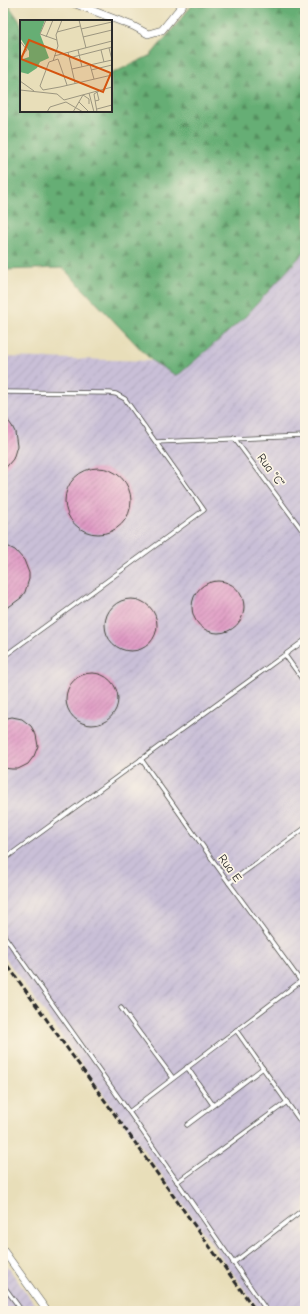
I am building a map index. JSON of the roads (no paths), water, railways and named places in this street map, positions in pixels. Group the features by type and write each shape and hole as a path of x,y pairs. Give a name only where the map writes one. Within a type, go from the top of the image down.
{"street":[{"path":"73,3 133,26 148,34 162,30 184,3"},
{"path":"3,1250 47,1311"}],"lane":[{"path":"3,392 116,394 125,399 204,510 3,658"},
{"path":"156,442 305,436"},
{"name":"Rua \"C\"","path":"234,438 305,534"},
{"path":"3,860 305,640"},
{"path":"285,655 305,683"},
{"name":"Rua E","path":"141,759 229,884 305,987"},
{"path":"229,884 305,828"},
{"path":"3,934 267,1311"},
{"path":"129,1112 301,981"},
{"path":"121,1008 173,1078"},
{"path":"236,1030 305,1128"},
{"path":"187,1068 214,1105"},
{"path":"187,1125 263,1068"},
{"path":"178,1182 287,1102"},
{"path":"233,1262 305,1208"},
{"path":"3,1285 22,1311"}],"railway":[{"path":"3,959 256,1311"}]}
